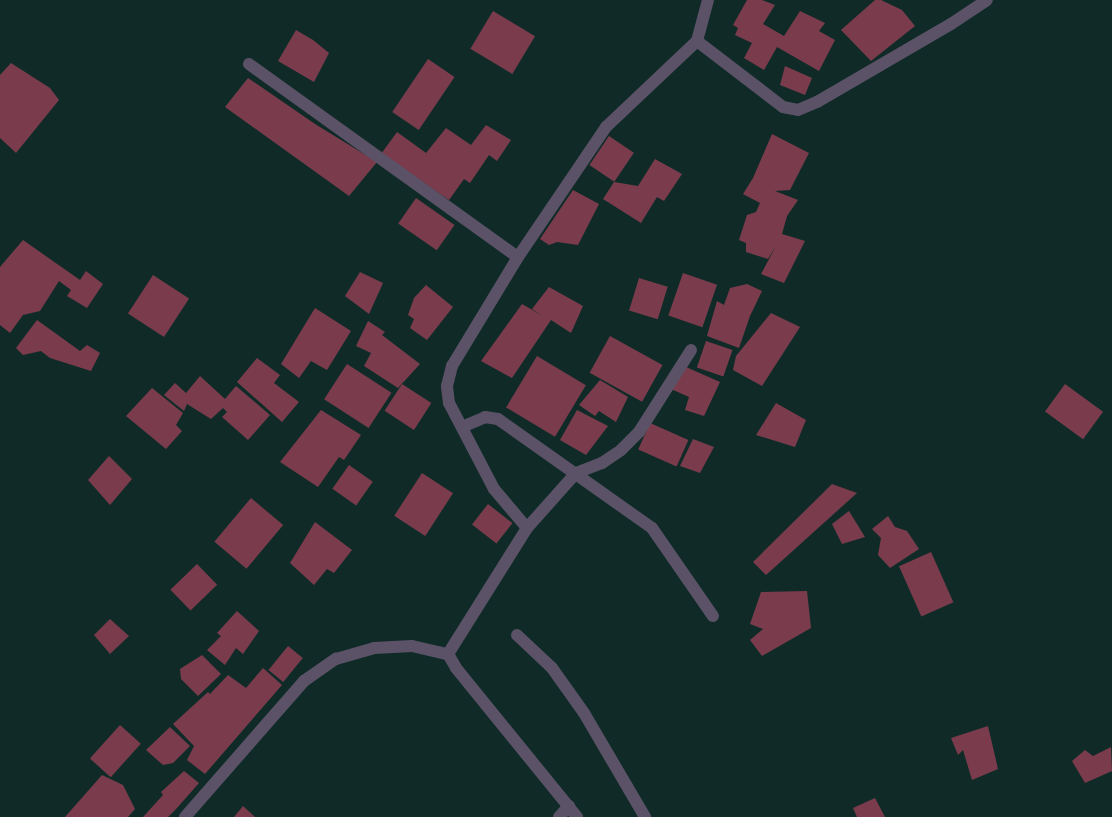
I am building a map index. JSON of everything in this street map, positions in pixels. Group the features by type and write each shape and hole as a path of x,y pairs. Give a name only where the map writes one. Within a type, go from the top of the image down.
{"street":[{"path":"527,528 494,489 449,403 447,386 452,366 518,257 606,127 697,41 708,0"},
{"path":"697,41 783,107 798,110 817,102 951,24 987,0"},
{"path":"249,64 518,257"},
{"path":"448,654 527,528 576,473 602,463 621,450 639,432 691,350"},
{"path":"462,427 484,417 498,419 652,528 713,616"},
{"path":"517,635 552,668 584,713 645,817"},
{"path":"185,817 304,681 336,659 374,648 412,646 448,654 456,668 577,817"},
{"path":"559,817 569,806"}],"building":[{"path":"747,0 762,0 775,5 763,24 784,36 800,11 825,23 819,31 835,40 819,71 777,47 764,70 744,58 752,43 735,35 738,28 733,25"},
{"path":"875,0 881,0 902,10 915,26 871,61 841,30"},
{"path":"493,11 535,36 512,74 470,49"},
{"path":"296,30 313,40 329,53 314,82 278,61"},
{"path":"428,59 455,77 419,130 392,112"},
{"path":"11,63 50,88 59,100 16,153 0,138 0,75"},
{"path":"785,66 812,78 805,95 780,85"},
{"path":"248,78 315,124 377,162 349,196 225,107"},
{"path":"486,125 511,140 497,161 489,155 470,183 464,179 449,200 381,154 397,132 426,153 446,128 471,145"},
{"path":"772,134 809,153 790,190 775,191 798,200 787,216 782,234 805,241 784,283 761,274 776,246 768,259 746,252 746,243 739,240 747,215 756,212 760,203 743,194 753,178"},
{"path":"609,136 634,153 614,182 589,165"},
{"path":"655,159 682,174 664,201 657,197 641,223 603,199 614,182 638,186"},
{"path":"573,190 599,204 578,245 557,242 549,245 540,239"},
{"path":"416,198 455,225 437,250 398,223"},
{"path":"23,240 80,280 86,271 103,284 87,308 67,296 71,290 59,281 40,311 23,315 10,333 0,325 0,267"},
{"path":"360,272 383,283 369,314 345,296"},
{"path":"683,273 717,285 702,327 668,316"},
{"path":"153,275 189,298 164,337 128,314"},
{"path":"639,278 668,287 658,319 629,311"},
{"path":"747,284 762,291 750,316 739,348 707,336 717,301 724,305 730,288"},
{"path":"426,285 453,307 427,340 410,328 414,319 408,315 414,298"},
{"path":"549,287 583,306 571,333 551,320 512,378 481,361 522,304 543,316 532,309"},
{"path":"315,308 351,331 327,370 311,361 299,378 281,364"},
{"path":"771,313 800,327 762,386 733,370 736,356"},
{"path":"37,320 80,351 87,345 100,353 91,371 50,358 41,351 23,355 16,348"},
{"path":"368,321 385,332 382,335 420,364 398,388 364,366 371,353 356,346"},
{"path":"610,336 662,365 642,402 590,373"},
{"path":"706,341 732,350 723,377 697,367"},
{"path":"537,356 586,385 555,437 506,407"},
{"path":"257,358 280,375 274,383 299,402 282,422 237,382"},
{"path":"347,364 391,393 369,428 324,399"},
{"path":"686,367 720,382 704,416 685,410 689,397 671,389"},
{"path":"200,376 225,399 236,386 270,415 248,440 222,417 227,412 223,408 211,419 187,404 184,411 164,395 175,383 186,393"},
{"path":"600,380 628,397 616,422 599,411 595,416 579,405"},
{"path":"402,384 431,403 414,430 385,411"},
{"path":"1065,384 1103,412 1083,439 1045,412"},
{"path":"152,388 183,413 176,425 182,431 166,449 126,416"},
{"path":"776,403 806,420 795,447 756,435"},
{"path":"321,410 361,435 344,460 339,457 318,487 280,462"},
{"path":"577,410 608,426 586,455 560,440"},
{"path":"650,423 688,440 677,467 638,449"},
{"path":"693,439 714,447 700,473 680,466"},
{"path":"109,456 132,479 110,505 88,480"},
{"path":"349,465 373,482 356,505 332,489"},
{"path":"422,473 453,493 425,536 394,516"},
{"path":"832,484 857,493 766,575 753,562"},
{"path":"251,498 283,525 247,569 214,542"},
{"path":"488,504 512,523 496,544 472,524"},
{"path":"849,511 865,537 842,544 832,524"},
{"path":"888,516 895,527 907,531 919,549 890,568 878,555 881,538 872,529"},
{"path":"315,522 352,550 334,573 327,569 314,585 290,563"},
{"path":"931,552 953,602 921,616 899,566"},
{"path":"197,564 217,585 191,611 170,590"},
{"path":"807,591 811,628 762,656 750,640 763,629 750,624 761,592"},
{"path":"237,611 259,631 243,654 236,648 225,665 207,650 221,636 217,633"},
{"path":"110,619 129,636 110,654 94,635"},
{"path":"288,646 303,658 283,682 268,670"},
{"path":"202,655 221,674 198,696 181,679 180,669"},
{"path":"263,668 282,685 205,774 187,760 194,746 173,724 208,692 210,694 228,675 246,688"},
{"path":"120,725 141,744 111,777 90,758"},
{"path":"988,726 998,769 972,780 963,750 958,755 951,738"},
{"path":"170,727 190,746 173,763 163,765 146,750"},
{"path":"1111,747 1112,771 1085,783 1072,761 1085,750 1093,756"},
{"path":"184,771 199,783 177,808 168,817 143,817 163,795 161,792"},
{"path":"102,775 123,785 135,809 128,817 65,817"},
{"path":"875,798 885,817 857,817 853,808"},
{"path":"243,806 255,817 234,817"}]}
